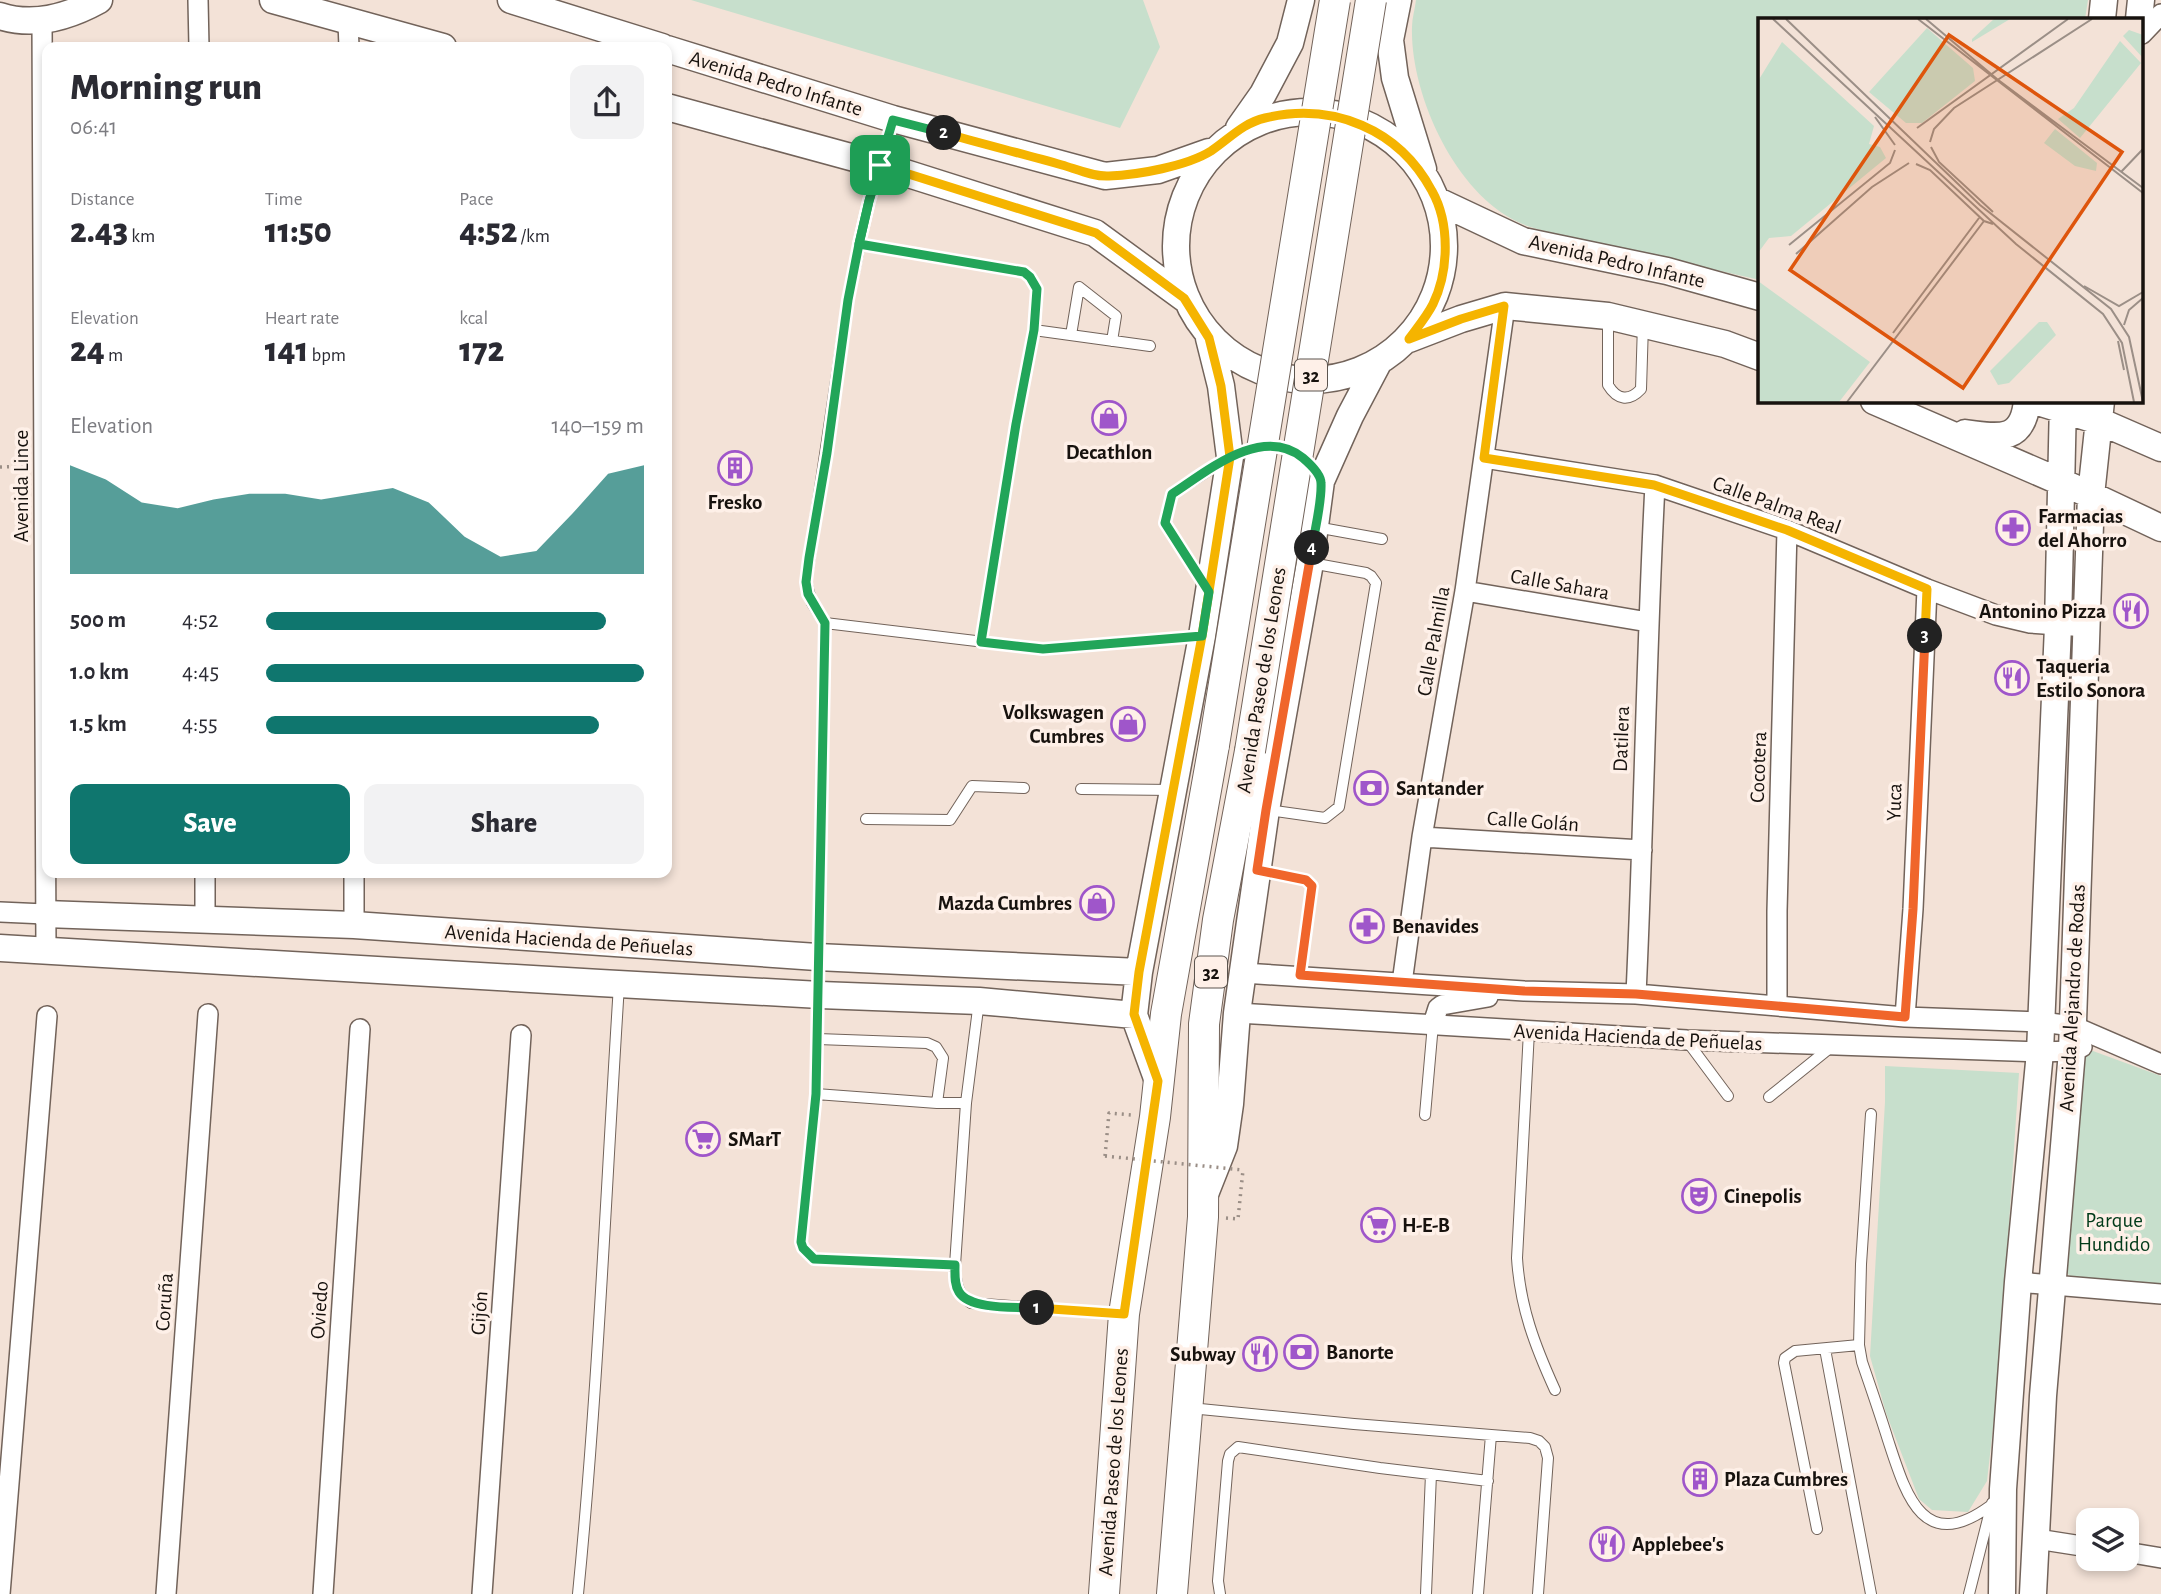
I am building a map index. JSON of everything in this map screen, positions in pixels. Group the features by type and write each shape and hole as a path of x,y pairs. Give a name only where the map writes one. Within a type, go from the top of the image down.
{"main road":[{"name":"Avenida Paseo de los Leones","path":"1104,1594 1124,1314 1166,1014 1214,745 1335,0"},
{"name":"Avenida Paseo de los Leones","path":"1172,1594 1204,1195 1204,1024 1218,920 1250,751 1371,0"}],"street":[{"path":"0,16 42,20 77,12 99,0"},
{"path":"198,0 200,42"},
{"path":"273,0 349,34 407,42"},
{"name":"Avenida Pedro Infante","path":"511,0 645,42"},
{"path":"1301,0 1290,43 1263,94 1239,128 1209,152 1186,203 1175,272 1184,298 1209,338 1266,372 1304,380 1343,377 1378,363 1409,339 1504,306 1608,316 1725,344 1758,356"},
{"path":"1398,0 1390,40 1395,78 1425,177 1438,201 1445,232 1445,261 1433,303 1409,339"},
{"path":"2102,18 2104,0"},
{"path":"2139,18 2141,0"},
{"path":"2144,31 2161,14"},
{"name":"Avenida Lince","path":"42,20 42,42"},
{"name":"Avenida Pedro Infante","path":"672,51 893,120 1105,176 1158,170 1209,152"},
{"path":"672,108 880,165 1096,233 1184,298"},
{"path":"1239,128 1264,118 1295,115 1333,116 1369,127 1400,148 1425,177"},
{"name":"Avenida Pedro Infante","path":"1438,201 1523,241 1667,271 1758,296"},
{"name":"Calle Palmilla","path":"1402,983 1422,837 1465,591 1504,306"},
{"name":"Avenida Paseo de los Leones","path":"1158,1081 1134,1014 1139,972 1202,636 1230,457 1221,386 1209,338"},
{"name":"Avenida Paseo de los Leones","path":"1204,1195 1224,1146 1237,1013 1257,870 1310,563 1321,481 1350,416 1378,363"},
{"path":"1876,402 2161,528"},
{"path":"1939,429 1989,436 2004,435 2017,429 2025,420 2027,402"},
{"path":"2042,402 2100,411 2161,448"},
{"name":"Avenida Alejandro de Rodas","path":"2002,1594 1997,1497 2040,1052 2058,626 2063,405"},
{"name":"Avenida Alejandro de Rodas","path":"2033,1594 2043,1396 2073,1038 2091,495 2100,411"},
{"path":"1230,457 1267,446 1284,448 1300,455 1312,466 1321,481"},
{"name":"Calle Palma Real","path":"1484,458 1654,485 1787,530 1996,615 2058,626 2087,627"},
{"name":"Datilera","path":"1636,994 1654,485"},
{"name":"Cocotera","path":"1777,1005 1787,530"},
{"name":"Yuca","path":"1905,1017 1927,589"},
{"name":"Calle Sahara","path":"1465,591 1648,622"},
{"name":"Calle Golán","path":"1422,837 1643,850"},
{"name":"Avenida Lince","path":"46,878 47,951"},
{"path":"205,878 205,919"},
{"path":"354,878 354,925"},
{"name":"Avenida Hacienda de Peñuelas","path":"0,912 354,925 817,957 1139,972"},
{"name":"Avenida Hacienda de Peñuelas","path":"0,948 820,995 979,1001 1134,1014"},
{"name":"Avenida Hacienda de Peñuelas","path":"1243,973 1524,991 1636,994 1905,1017 2041,1022 2073,1038"},
{"path":"1433,1024 1442,1005 1524,991"},
{"name":"Avenida Hacienda de Peñuelas","path":"1237,1013 1832,1046 2040,1052 2073,1038"},
{"name":"Coruña","path":"166,1594 208,1014"},
{"path":"0,1594 47,1016"},
{"name":"Oviedo","path":"323,1594 360,1028"},
{"name":"Gijón","path":"482,1594 520,1035"},
{"path":"2073,1038 2103,1040 2161,1064"},
{"path":"2018,1282 2161,1294"},
{"path":"2037,1539 2076,1545"},
{"path":"2139,1554 2161,1558"}],"lane":[{"path":"893,120 869,201 846,313 806,582 812,603 825,623 817,957 820,995 816,1094 802,1232 803,1248 814,1259 955,1265"},
{"path":"859,244 1024,272 1037,289 1034,330 981,642"},
{"path":"1071,335 1079,287 1116,316 1112,341"},
{"path":"1608,316 1608,385 1613,394 1623,399 1634,397 1641,389 1643,324"},
{"path":"1034,330 1150,346"},
{"path":"1209,592 1165,523 1172,494 1230,457"},
{"path":"1315,526 1382,539"},
{"path":"1266,810 1325,818 1330,816 1339,807 1349,756 1376,583 1366,573 1310,563"},
{"path":"825,623 1043,649 1202,636"},
{"path":"866,820 950,820 972,786 1024,788"},
{"path":"1082,789 1173,790"},
{"path":"1257,870 1306,880 1312,886 1300,975"},
{"path":"578,1594 602,1282 619,984"},
{"path":"979,1001 966,1103 955,1265 959,1292 971,1303 1124,1314"},
{"path":"1426,1115 1433,1024"},
{"path":"1529,1031 1517,1258 1519,1286 1533,1342 1555,1390"},
{"path":"818,1039 927,1043 936,1047 943,1058 937,1103"},
{"path":"1686,1040 1728,1096"},
{"path":"1769,1097 1832,1046"},
{"path":"816,1094 966,1103"},
{"path":"1871,1114 1861,1264 1859,1345 1862,1362 1898,1472 1913,1504 1937,1523 1951,1525 1963,1522 1997,1497"},
{"path":"1817,1529 1784,1363 1788,1354 1795,1351 1859,1345"},
{"path":"1825,1349 1871,1594"},
{"path":"1186,1408 1530,1438 1539,1441 1545,1447 1548,1469 1538,1594"},
{"path":"1478,1594 1491,1435"},
{"path":"1220,1594 1218,1581 1228,1461 1230,1454 1238,1447 1488,1481"},
{"path":"1426,1594 1432,1474"},
{"path":"1969,1594 1997,1497"}],"path":[{"path":"0,467 42,465"},
{"path":"1109,1113 1105,1156 1243,1170 1238,1219"}],"green space":[{"path":"691,0 1143,0 1160,47 1120,128"},
{"path":"1416,0 2088,0 2085,18 1758,18 1758,280 1549,232 1522,224 1495,208 1456,165 1441,139 1419,82 1413,53 1412,24"},
{"name":"Parque Hundido","path":"2089,1051 2161,1076 2161,1285 2071,1277 2065,1271 2083,1057"},
{"path":"1885,1066 2019,1073 1999,1375 1987,1481 1968,1512 1932,1510 1919,1499 1886,1413 1870,1356"}],"place":[{"name":"Decathlon","path":"1109,418"},
{"name":"Fresko","path":"735,468"},
{"name":"Farmacias del Ahorro","path":"2013,528"},
{"name":"Antonino Pizza","path":"2131,611"},
{"name":"Taqueria Estilo Sonora","path":"2012,678"},
{"name":"Volkswagen Cumbres","path":"1128,724"},
{"name":"Santander","path":"1371,788"},
{"name":"Mazda Cumbres","path":"1097,903"},
{"name":"Benavides","path":"1367,926"},
{"name":"SMarT","path":"703,1139"},
{"name":"Cinepolis","path":"1699,1196"},
{"name":"H-E-B","path":"1378,1225"},
{"name":"Banorte","path":"1301,1352"},
{"name":"Subway","path":"1260,1354"},
{"name":"Plaza Cumbres","path":"1700,1479"},
{"name":"Applebee's","path":"1607,1544"}],"route":[{"path":"880,165 859,244 1024,272 1037,289 1034,330 981,642 1043,649 1202,636 1209,592 1165,523 1172,494 1230,457 1267,446 1284,448 1300,455 1312,466 1321,481 1310,563 1257,870 1306,880 1312,886 1300,975 1524,991 1636,994 1905,1017 1913,909 1927,589 1787,530 1654,485 1484,458 1504,306 1409,339 1433,303 1445,261 1445,232 1438,201 1425,177 1400,148 1369,127 1333,116 1295,115 1264,118 1239,128 1209,152 1158,170 1105,176 893,120 869,201 859,244 848,300 806,582 812,603 825,623 817,957 820,995 816,1094 801,1242 808,1255 814,1259 955,1265 959,1292 971,1303 1124,1314 1155,1117 1158,1081 1134,1014 1139,972 1202,636 1230,457 1221,386 1209,338 1184,298 1096,233 880,165"}]}
